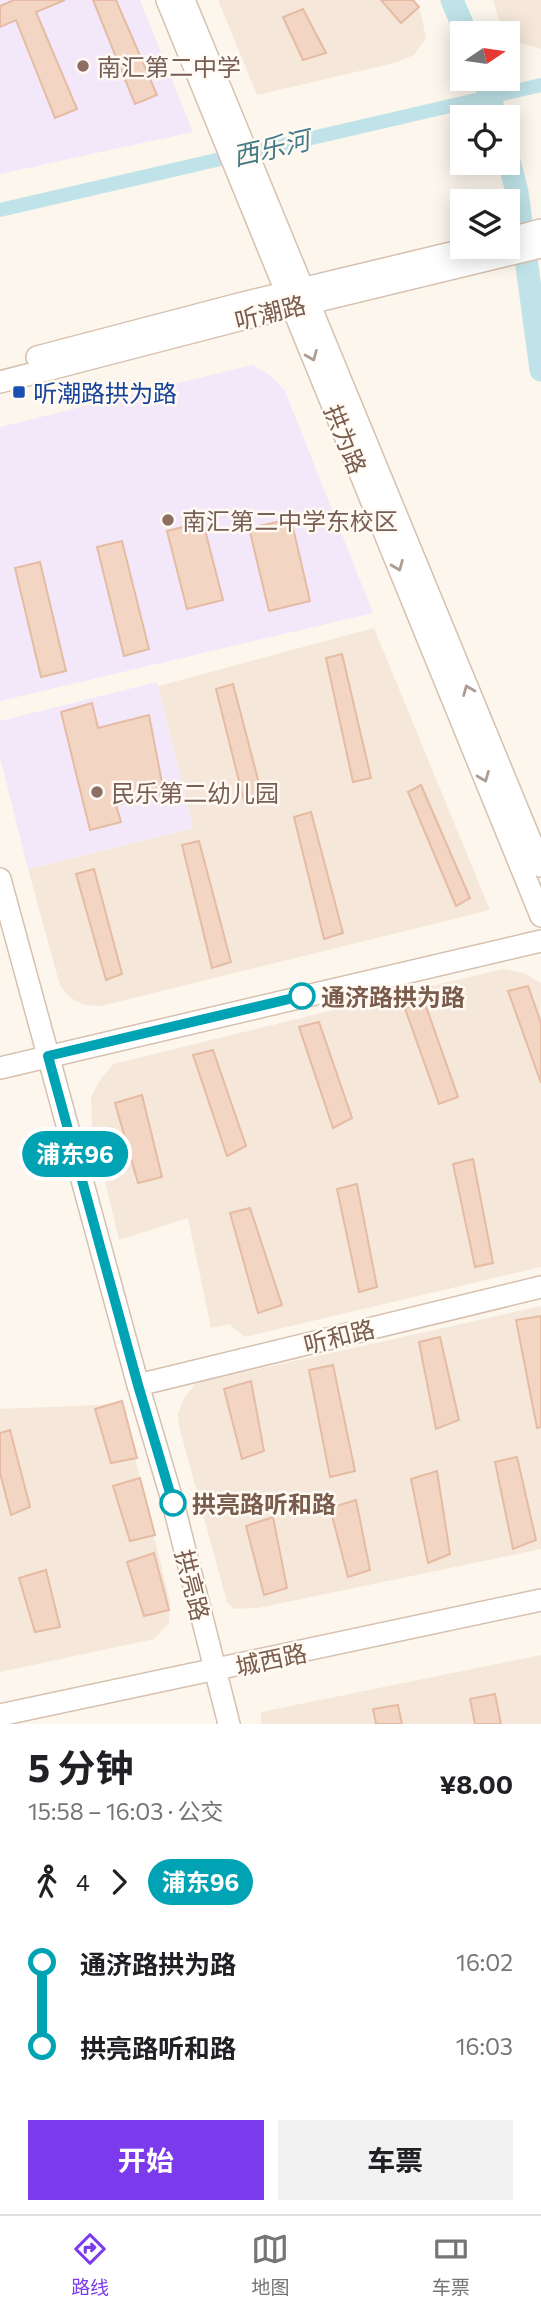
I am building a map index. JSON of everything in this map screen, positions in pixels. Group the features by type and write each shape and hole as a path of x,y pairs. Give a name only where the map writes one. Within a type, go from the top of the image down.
{"main road":[{"name":"拱为路","path":"167,0 227,125"},
{"name":"拱为路","path":"184,0 248,179 541,916"},
{"path":"520,236 541,230"},
{"name":"听潮路","path":"520,249 541,247"},
{"name":"听潮路","path":"0,367 459,259"},
{"name":"拱为路","path":"297,298 339,373 541,866"},
{"name":"听潮路","path":"0,382 297,298"},
{"name":"拱亮路","path":"0,879 138,1385 173,1503 229,1724"},
{"path":"0,1068 541,941"},
{"name":"听和路","path":"138,1385 541,1287"},
{"name":"城西路","path":"0,1715 541,1600"}],"shaded area":[{"name":"南汇第二中学","path":"0,0 140,0 193,132 0,174"},
{"path":"218,0 415,0 426,38 414,55 394,63 257,95"},
{"path":"493,0 541,0 541,49 520,43 520,21 499,21"},
{"name":"南汇第二中学东校区","path":"252,365 270,375 285,391 373,613 0,701 0,427"},
{"path":"374,628 490,910 101,1006 84,1005 71,998 60,986 28,869 193,828 158,686"},
{"name":"民乐第二幼儿园","path":"157,682 193,828 28,869 0,757 0,721"},
{"path":"502,969 524,973 541,983 541,1267 245,1337 229,1324 211,1328 188,1218 119,1240 92,1126 91,1097 113,1064"},
{"path":"541,1306 541,1549 258,1608 234,1609 227,1602 179,1426 178,1414 184,1398 196,1383"},
{"path":"122,1404 170,1602 169,1623 154,1639 0,1672 0,1409"},
{"path":"541,1655 541,1724 261,1724 261,1712"}],"building":[{"path":"14,0 65,0 36,12 77,109 55,118 16,20 0,27 0,6"},
{"path":"93,0 116,0 157,95 135,104"},
{"path":"381,0 413,0 419,7 401,23"},
{"path":"303,9 326,53 303,60 283,17"},
{"path":"291,519 310,601 269,611 249,528"},
{"path":"203,522 223,600 187,609 167,531"},
{"path":"122,541 149,649 124,656 97,547"},
{"path":"40,562 66,671 41,677 15,568"},
{"path":"342,654 371,778 353,782 326,658"},
{"path":"233,684 262,795 244,801 216,689"},
{"path":"92,703 98,728 149,715 164,793 116,805 121,822 90,830 61,712"},
{"path":"421,785 470,898 456,906 408,792"},
{"path":"311,812 343,933 324,939 294,817"},
{"path":"199,841 231,962 212,968 182,845"},
{"path":"94,869 122,974 106,980 76,874"},
{"path":"528,986 541,1023 541,1083 508,991"},
{"path":"423,998 458,1097 439,1104 403,1003"},
{"path":"319,1022 352,1118 333,1128 299,1027"},
{"path":"213,1050 246,1146 227,1156 193,1055"},
{"path":"142,1095 162,1177 138,1183 115,1103"},
{"path":"473,1159 493,1263 475,1267 453,1164"},
{"path":"357,1184 377,1287 359,1292 337,1189"},
{"path":"250,1208 282,1305 258,1313 230,1213"},
{"path":"541,1316 541,1427 537,1428 516,1320"},
{"path":"440,1337 459,1420 436,1429 419,1342"},
{"path":"333,1365 355,1471 330,1477 309,1370"},
{"path":"251,1381 264,1451 242,1459 224,1389"},
{"path":"122,1401 137,1458 111,1463 95,1409"},
{"path":"10,1430 30,1507 11,1515 0,1473 0,1433"},
{"path":"517,1457 536,1540 513,1549 495,1462"},
{"path":"437,1471 450,1554 428,1563 411,1479"},
{"path":"140,1478 155,1535 130,1541 113,1486"},
{"path":"356,1500 370,1570 348,1577 330,1508"},
{"path":"273,1517 287,1588 264,1595 246,1526"},
{"path":"154,1553 169,1610 144,1616 127,1562"},
{"path":"46,1570 60,1627 35,1632 19,1578"},
{"path":"495,1694 501,1724 475,1724 470,1699"},
{"path":"398,1705 402,1724 376,1724 373,1709"}],"waterway":[{"path":"452,0 461,21"},
{"name":"西乐河","path":"0,210 541,85"},
{"name":"西乐河","path":"488,91 492,105"},
{"path":"513,175 541,370"}],"bus line":[{"name":"浦东96","path":"173,1503 48,1056 302,996"}],"place":[{"name":"南汇第二中学","path":"83,66"},
{"name":"听潮路拱为路","path":"19,392"},
{"name":"南汇第二中学东校区","path":"168,520"},
{"name":"民乐第二幼儿园","path":"97,792"},
{"name":"通济路拱为路","path":"302,996"},
{"name":"拱亮路听和路","path":"173,1503"}]}
